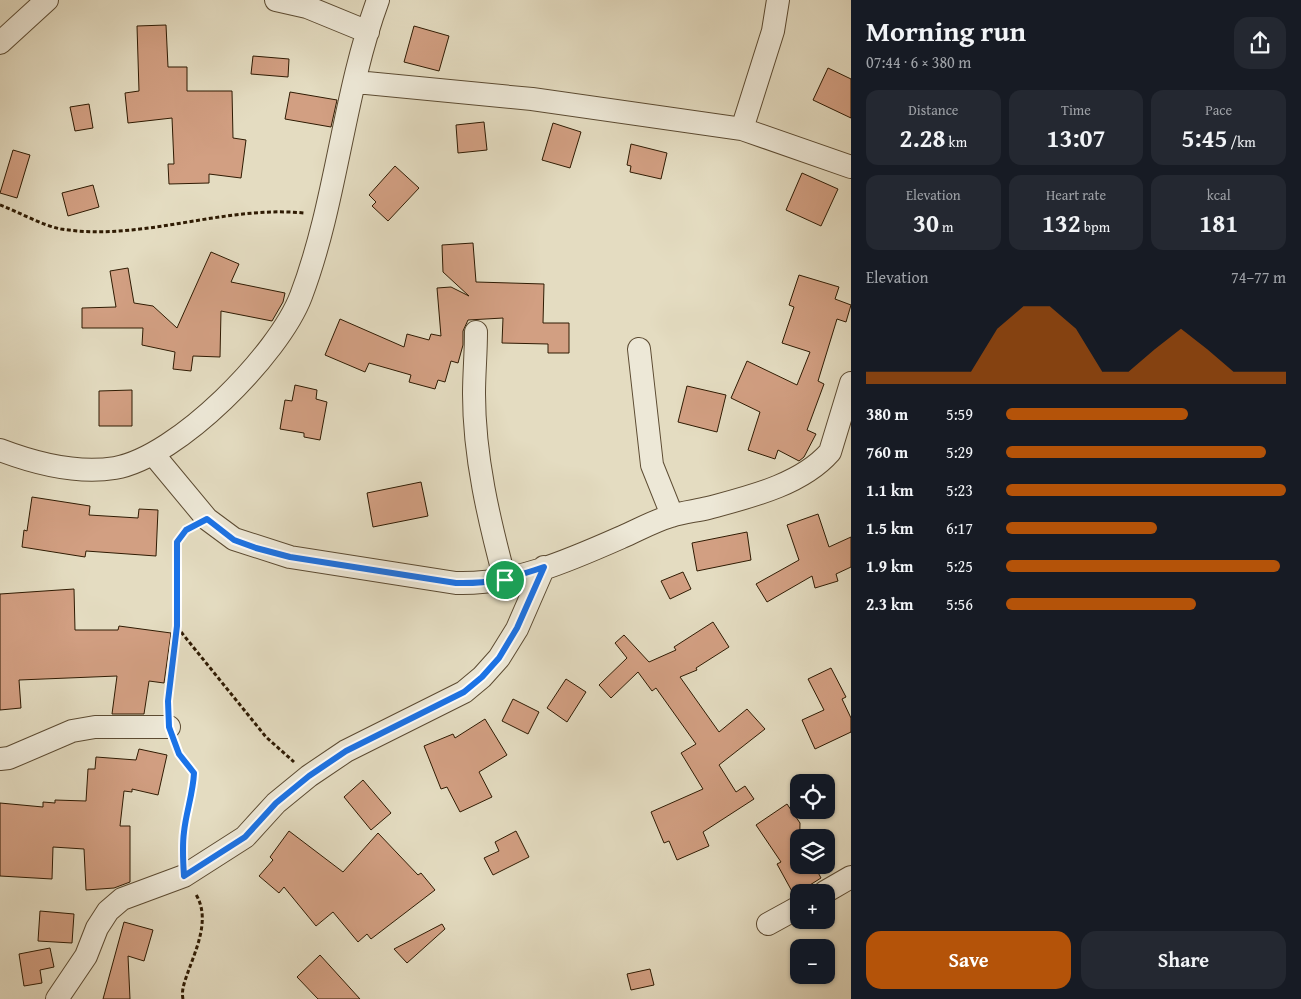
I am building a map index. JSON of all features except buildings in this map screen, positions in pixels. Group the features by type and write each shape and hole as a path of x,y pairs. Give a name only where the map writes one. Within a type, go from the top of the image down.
{"street":[{"path":"0,43 47,0"},
{"path":"276,0 307,7 368,32"},
{"path":"0,450 50,464 90,469 114,468 153,454 175,442 212,409 274,344 301,297 325,215 368,32 378,0"},
{"path":"742,130 773,31 778,0"},
{"path":"356,82 532,99 742,130 851,167"},
{"path":"476,332 474,395 477,443 505,580"},
{"path":"639,349 652,465 672,515"},
{"path":"153,454 207,519 234,540 290,557 456,583 482,584 505,580 544,567 614,541 672,515 708,508 785,484 823,461 835,443 851,383"},
{"path":"58,999 86,956 97,928 108,911 122,899 184,876 245,837 276,803 309,776 346,751 464,692 482,677 499,658 517,628 544,567"},
{"path":"0,759 8,758 72,731 95,727 169,727"},
{"path":"835,886 851,877"},
{"path":"768,924 790,912"}],"path":[{"path":"0,205 59,228 90,231 172,225 211,217 254,214 290,212 325,215"},
{"path":"182,999 183,987 203,923 204,913 202,903 184,876 182,853 184,831 193,794 194,773 179,754 169,727 170,677 177,626 177,542 186,530 207,519"},
{"path":"177,626 266,737 309,776"}],"route":[{"path":"207,519 234,540 290,557 456,583 482,584 505,580 544,567 517,628 499,658 482,677 464,692 346,751 309,776 276,803 245,837 184,876 182,853 184,831 193,794 194,773 179,754 169,727 168,701 177,626 177,542 186,530 207,519"}]}
